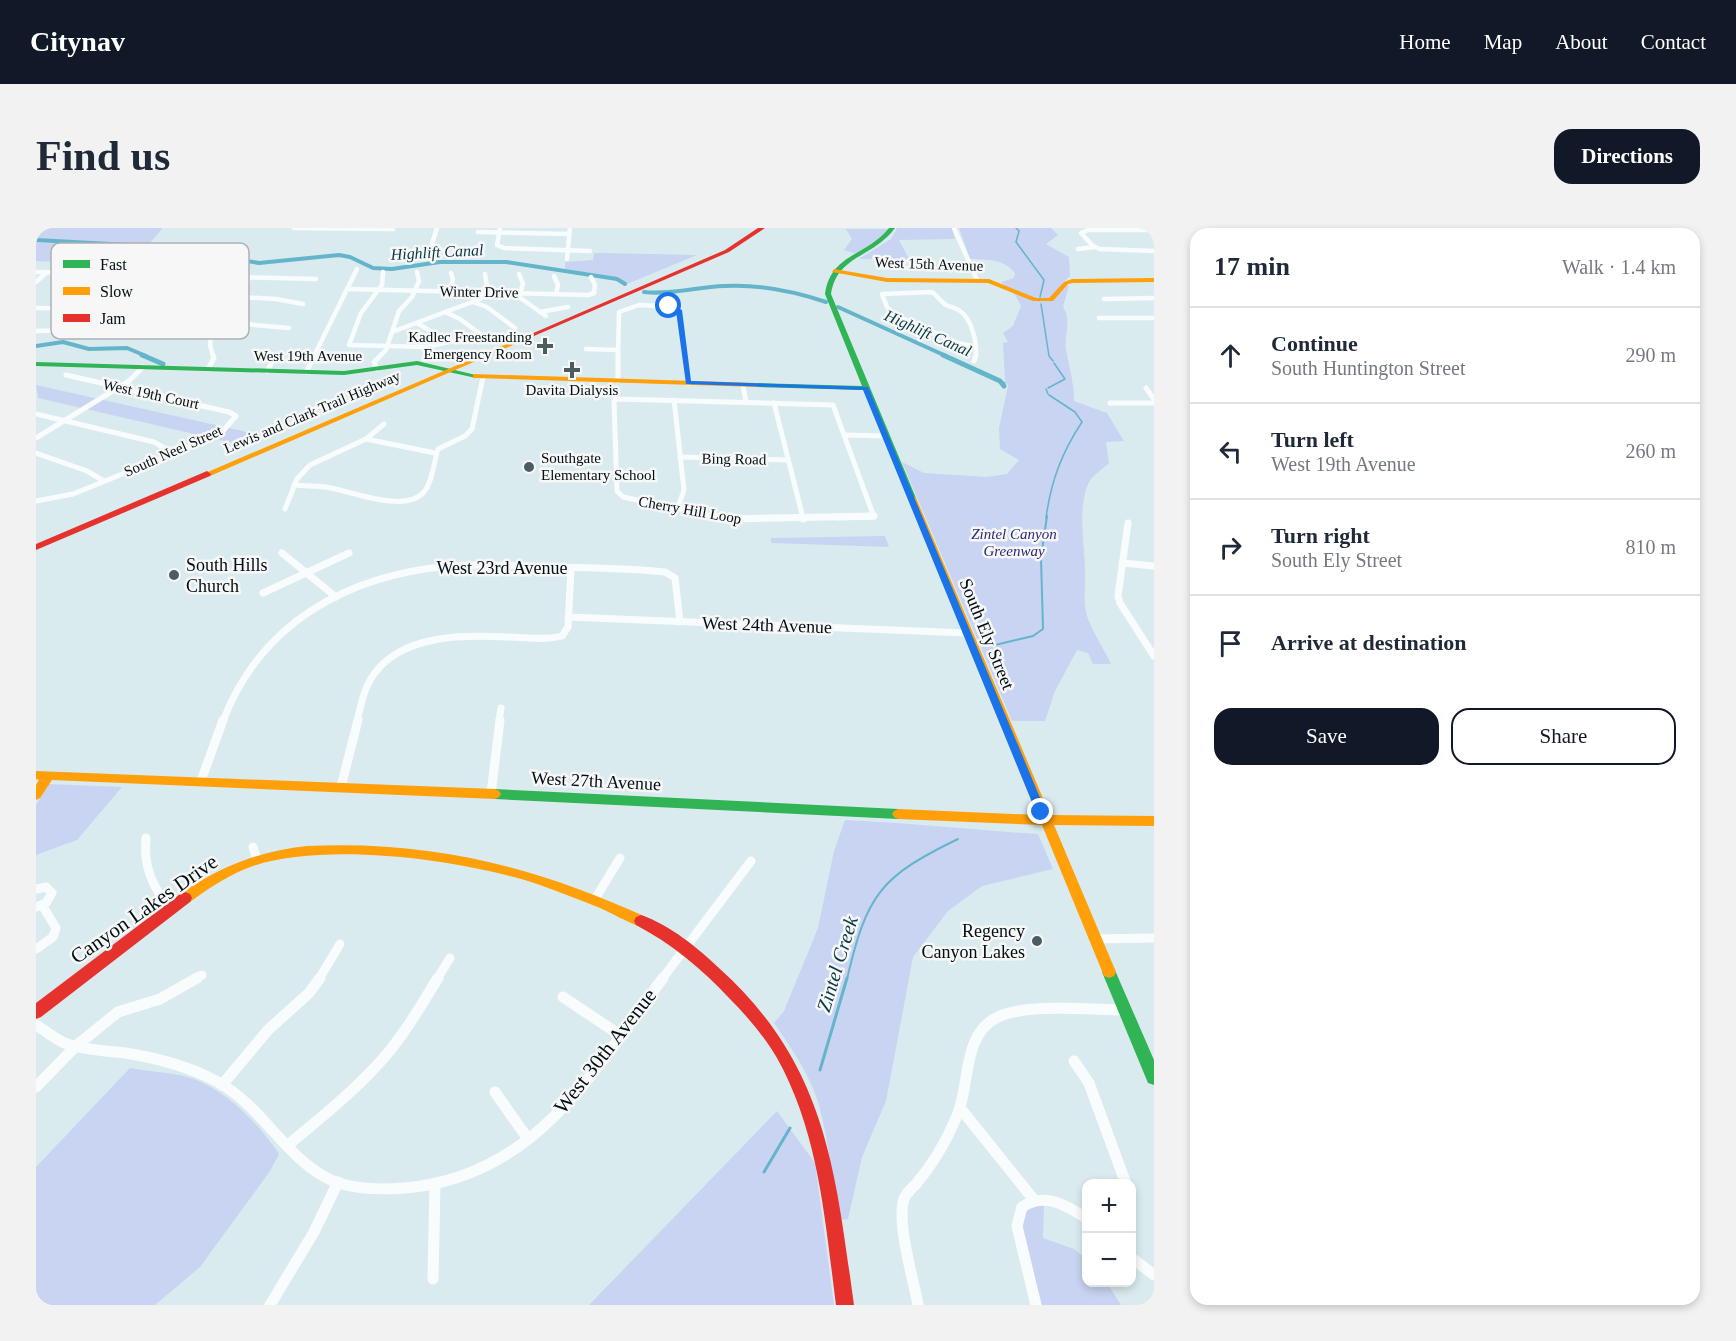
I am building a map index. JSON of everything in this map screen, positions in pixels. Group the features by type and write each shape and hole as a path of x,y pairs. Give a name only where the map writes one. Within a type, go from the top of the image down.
{"main road":[{"name":"Lewis and Clark Trail Highway","path":"36,547 717,251 756,228"},
{"name":"Lewis and Clark Trail Highway","path":"36,539 727,251 762,228"},
{"path":"834,271 882,242 892,228"},
{"name":"West 15th Avenue","path":"834,271 901,286 977,280 1002,284 1032,299 1045,301 1054,298 1066,283 1072,281 1154,280"},
{"name":"South Ely Street","path":"834,271 827,282 828,294 966,633 1154,1078"},
{"name":"West 19th Avenue","path":"36,364 354,373 417,363 483,377 866,388"},
{"path":"36,795 42,776"},
{"name":"West 27th Avenue","path":"42,776 341,787 1044,820 1154,821"},
{"name":"Canyon Lakes Drive","path":"36,1012 171,909 226,873 257,861 320,851 371,850 425,853 500,864 556,884 594,899 643,923 685,948 716,971 744,998 783,1050 799,1081 820,1138 845,1305"}],"street":[{"path":"294,228 393,230"},
{"path":"425,251 431,247 437,228"},
{"path":"567,259 570,228"},
{"path":"954,228 977,280"},
{"path":"478,232 500,230 569,234"},
{"path":"500,230 497,245 500,247 590,251"},
{"path":"1095,247 1081,235 1086,230 1154,230"},
{"path":"1078,249 1095,247 1110,250 1154,251"},
{"path":"306,372 357,269"},
{"path":"36,272 51,272"},
{"path":"36,282 46,272"},
{"path":"383,272 384,281 374,300 362,312 349,344 355,347 427,347 457,339"},
{"path":"377,369 374,362 387,347 399,311 412,297 418,281 417,272"},
{"path":"449,292 453,280 451,273"},
{"path":"392,332 482,297 488,283 485,274"},
{"path":"519,274 523,284 519,297 546,316"},
{"path":"554,276 558,285 556,294"},
{"path":"250,277 316,279"},
{"name":"Winter Drive","path":"347,289 593,294 596,285 591,277"},
{"path":"974,361 976,347 973,333 963,312 942,303 934,293 901,286 883,293 887,308 895,315 958,343 976,347"},
{"path":"249,297 303,304"},
{"path":"1104,298 1154,298"},
{"path":"473,302 487,307 515,328"},
{"path":"618,381 618,314 621,310 631,306 678,305 688,383"},
{"path":"540,312 568,307"},
{"path":"36,308 51,308"},
{"path":"446,312 483,336"},
{"path":"1099,318 1154,318"},
{"path":"249,323 289,328"},
{"path":"417,323 437,335"},
{"path":"36,331 51,330"},
{"path":"208,369 213,358 208,351 210,339"},
{"path":"586,349 618,350"},
{"path":"267,371 275,357"},
{"path":"36,438 133,378 143,368"},
{"name":"West 19th Court","path":"66,375 235,413"},
{"path":"294,485 336,488 394,502 413,500 426,490 435,453 441,447 465,436 472,429 483,377"},
{"path":"743,385 746,402"},
{"path":"1110,403 1154,401 1146,388 1154,387"},
{"name":"Cherry Hill Loop","path":"619,399 746,402 833,405 874,517 728,519 628,499 617,491 614,402 619,399"},
{"path":"674,400 684,490 677,510"},
{"path":"774,403 803,519"},
{"name":"South Neel Street","path":"36,501 64,496 222,432 234,419 235,413"},
{"path":"36,414 150,441 173,453"},
{"path":"285,509 300,473 310,465 366,439 384,424"},
{"path":"845,435 885,436"},
{"path":"366,439 435,453"},
{"path":"36,453 87,471 104,481"},
{"name":"Bing Road","path":"680,457 787,460"},
{"path":"413,500 421,508"},
{"path":"1128,523 1118,590 1120,603 1154,656"},
{"path":"282,553 336,597"},
{"path":"263,593 349,553"},
{"path":"1122,563 1154,566"},
{"name":"West 23rd Avenue","path":"201,781 237,690 248,670 264,649 286,628 336,597 383,578 436,567 488,565 660,571 672,574 675,580 680,622"},
{"path":"341,787 364,694 373,677 386,663 411,648 438,638 562,636 567,630 571,568"},
{"name":"West 24th Avenue","path":"568,617 966,633"},
{"path":"491,794 501,708"},
{"path":"146,838 144,853 152,884 158,896 171,909"},
{"path":"254,847 257,861"},
{"path":"594,899 620,858"},
{"name":"West 30th Avenue","path":"36,1025 64,1043 169,1062 201,1074 243,1098 268,1121 287,1146 317,1172 338,1182 376,1189 435,1183 486,1164 528,1139 568,1104 750,861"},
{"path":"36,889 43,887 51,890 51,897 39,906 54,925 55,933 36,949"},
{"path":"1094,939 1154,938"},
{"path":"222,1085 268,1030 309,993 340,944"},
{"path":"287,1146 348,1094 381,1061 400,1036 450,958"},
{"path":"36,1087 76,1046 118,1012 160,999 202,975"},
{"path":"562,997 620,1035"},
{"path":"918,1305 901,1216 901,1203 935,1161 961,1109 972,1045 979,1032 998,1017 1020,1010 1125,1010"},
{"path":"1074,1061 1089,1083 1124,1179"},
{"path":"495,1092 528,1139"},
{"path":"961,1109 1034,1200"},
{"path":"270,1305 298,1262 338,1182"},
{"path":"433,1279 435,1183"},
{"path":"1036,1305 1017,1226 1022,1207 1034,1200 1042,1199 1061,1204 1082,1216"},
{"path":"1136,1262 1154,1275"}],"green space":[{"path":"36,228 163,228 150,243 36,240"},
{"path":"897,228 952,228 955,239 899,240 909,259 859,259 891,239"},
{"name":"Zintel Canyon Greenway","path":"959,228 1051,228 1058,235 1046,244 1069,257 1070,276 1062,284 1069,286 1063,307 1067,317 1066,349 1074,401 1107,413 1124,441 1106,442 1109,463 1089,482 1082,517 1086,614 1111,664 1093,664 1088,653 1077,650 1055,691 1045,721 1012,721 902,462 924,473 987,477 1007,474 1019,460 1000,449 999,428 1008,386 1005,380 1003,343 1008,342 1003,333 1013,326 1021,306 1015,295 1001,282 1014,278 1015,273 1000,262 970,259"},
{"path":"846,229 888,229 879,241 857,254 844,250 852,239"},
{"path":"36,242 54,243 51,243 51,262 36,261"},
{"path":"594,253 697,255 627,284 612,277 565,269 565,262 593,260"},
{"path":"36,385 256,434 252,441 242,445 38,398"},
{"path":"885,536 889,547 771,543 771,538"},
{"path":"48,784 122,787 77,840 36,855 36,805"},
{"path":"845,820 1038,834 1053,869 982,886 948,911 913,957 886,1101 862,1157 848,1219 838,1220 828,1148 819,1105 806,1073 774,1023 784,1011 818,928 834,851"},
{"path":"130,1068 179,1075 207,1085 242,1110 279,1154 270,1171 200,1267 155,1305 36,1305 36,1167"},
{"path":"777,1111 815,1163 834,1305 589,1305"},
{"path":"1044,1204 1043,1238 1074,1249 1082,1256 1082,1287 1110,1287 1121,1305 1042,1305 1023,1230 1027,1211"}],"waterway":[{"name":"Zintel Creek","path":"1016,228 1019,231 1016,242 1044,280 1040,297"},
{"name":"Highlift Canal","path":"36,240 92,243"},
{"name":"Highlift Canal","path":"249,261 259,263 339,255 350,257 373,268 392,269 440,262 506,262 617,279 625,284"},
{"name":"Highlift Canal","path":"644,292 750,286 788,292 826,302"},
{"name":"Zintel Creek","path":"1041,304 1049,356 1053,361"},
{"name":"Highlift Canal","path":"838,307 946,356"},
{"path":"36,346 63,342 89,349 127,348 146,356"},
{"path":"142,355 163,364"},
{"name":"Highlift Canal","path":"943,355 1000,381 1004,386"},
{"name":"Zintel Creek","path":"1048,388 1065,379 1054,363"},
{"name":"Highlift Canal","path":"1000,381 1005,383"},
{"name":"Zintel Creek","path":"1046,389 1048,394"},
{"name":"Zintel Creek","path":"1046,518 1058,467 1082,422 1075,412 1049,395"},
{"name":"Zintel Creek","path":"991,646 1033,636 1043,629 1041,558 1047,516"},
{"name":"Zintel Creek","path":"847,979 862,927 870,907 881,891 911,865 958,839"},
{"name":"Zintel Creek","path":"820,1070 847,978"},
{"name":"Zintel Creek","path":"764,1172 790,1128"}],"traffic: fast":[{"path":"892,228 874,246 835,271 830,281 828,294 912,498"},
{"path":"36,364 344,373 417,363 476,376"},
{"path":"757,385 866,388"},
{"path":"495,794 898,814"},
{"path":"1109,972 1154,1078"}],"traffic: slow":[{"path":"834,271 887,280 989,281 1035,300 1051,300 1066,283 1072,281 1154,280"},
{"path":"207,474 518,341"},
{"path":"476,376 757,385"},
{"path":"912,498 1109,972"},
{"path":"36,775 495,794"},
{"path":"36,795 48,776"},
{"path":"898,814 1032,820 1154,821"},
{"path":"185,898 226,872 266,857 307,852 361,851 436,857 505,870 572,891 641,921"}],"traffic: jam":[{"path":"518,341 727,251 762,228"},
{"path":"36,547 207,474"},
{"path":"36,1012 185,898"},
{"path":"641,921 673,940 713,971 756,1015 782,1052 801,1090 815,1129 833,1213 845,1305"}],"place":[{"name":"Kadlec Freestanding Emergency Room","path":"545,346"},
{"name":"Davita Dialysis","path":"572,370"},
{"name":"Southgate Elementary School","path":"529,467"},
{"name":"South Hills Church","path":"174,575"},
{"name":"Regency Canyon Lakes","path":"1037,941"}],"route":[{"path":"669,306 679,310 688,383 866,388 1041,812"}]}
